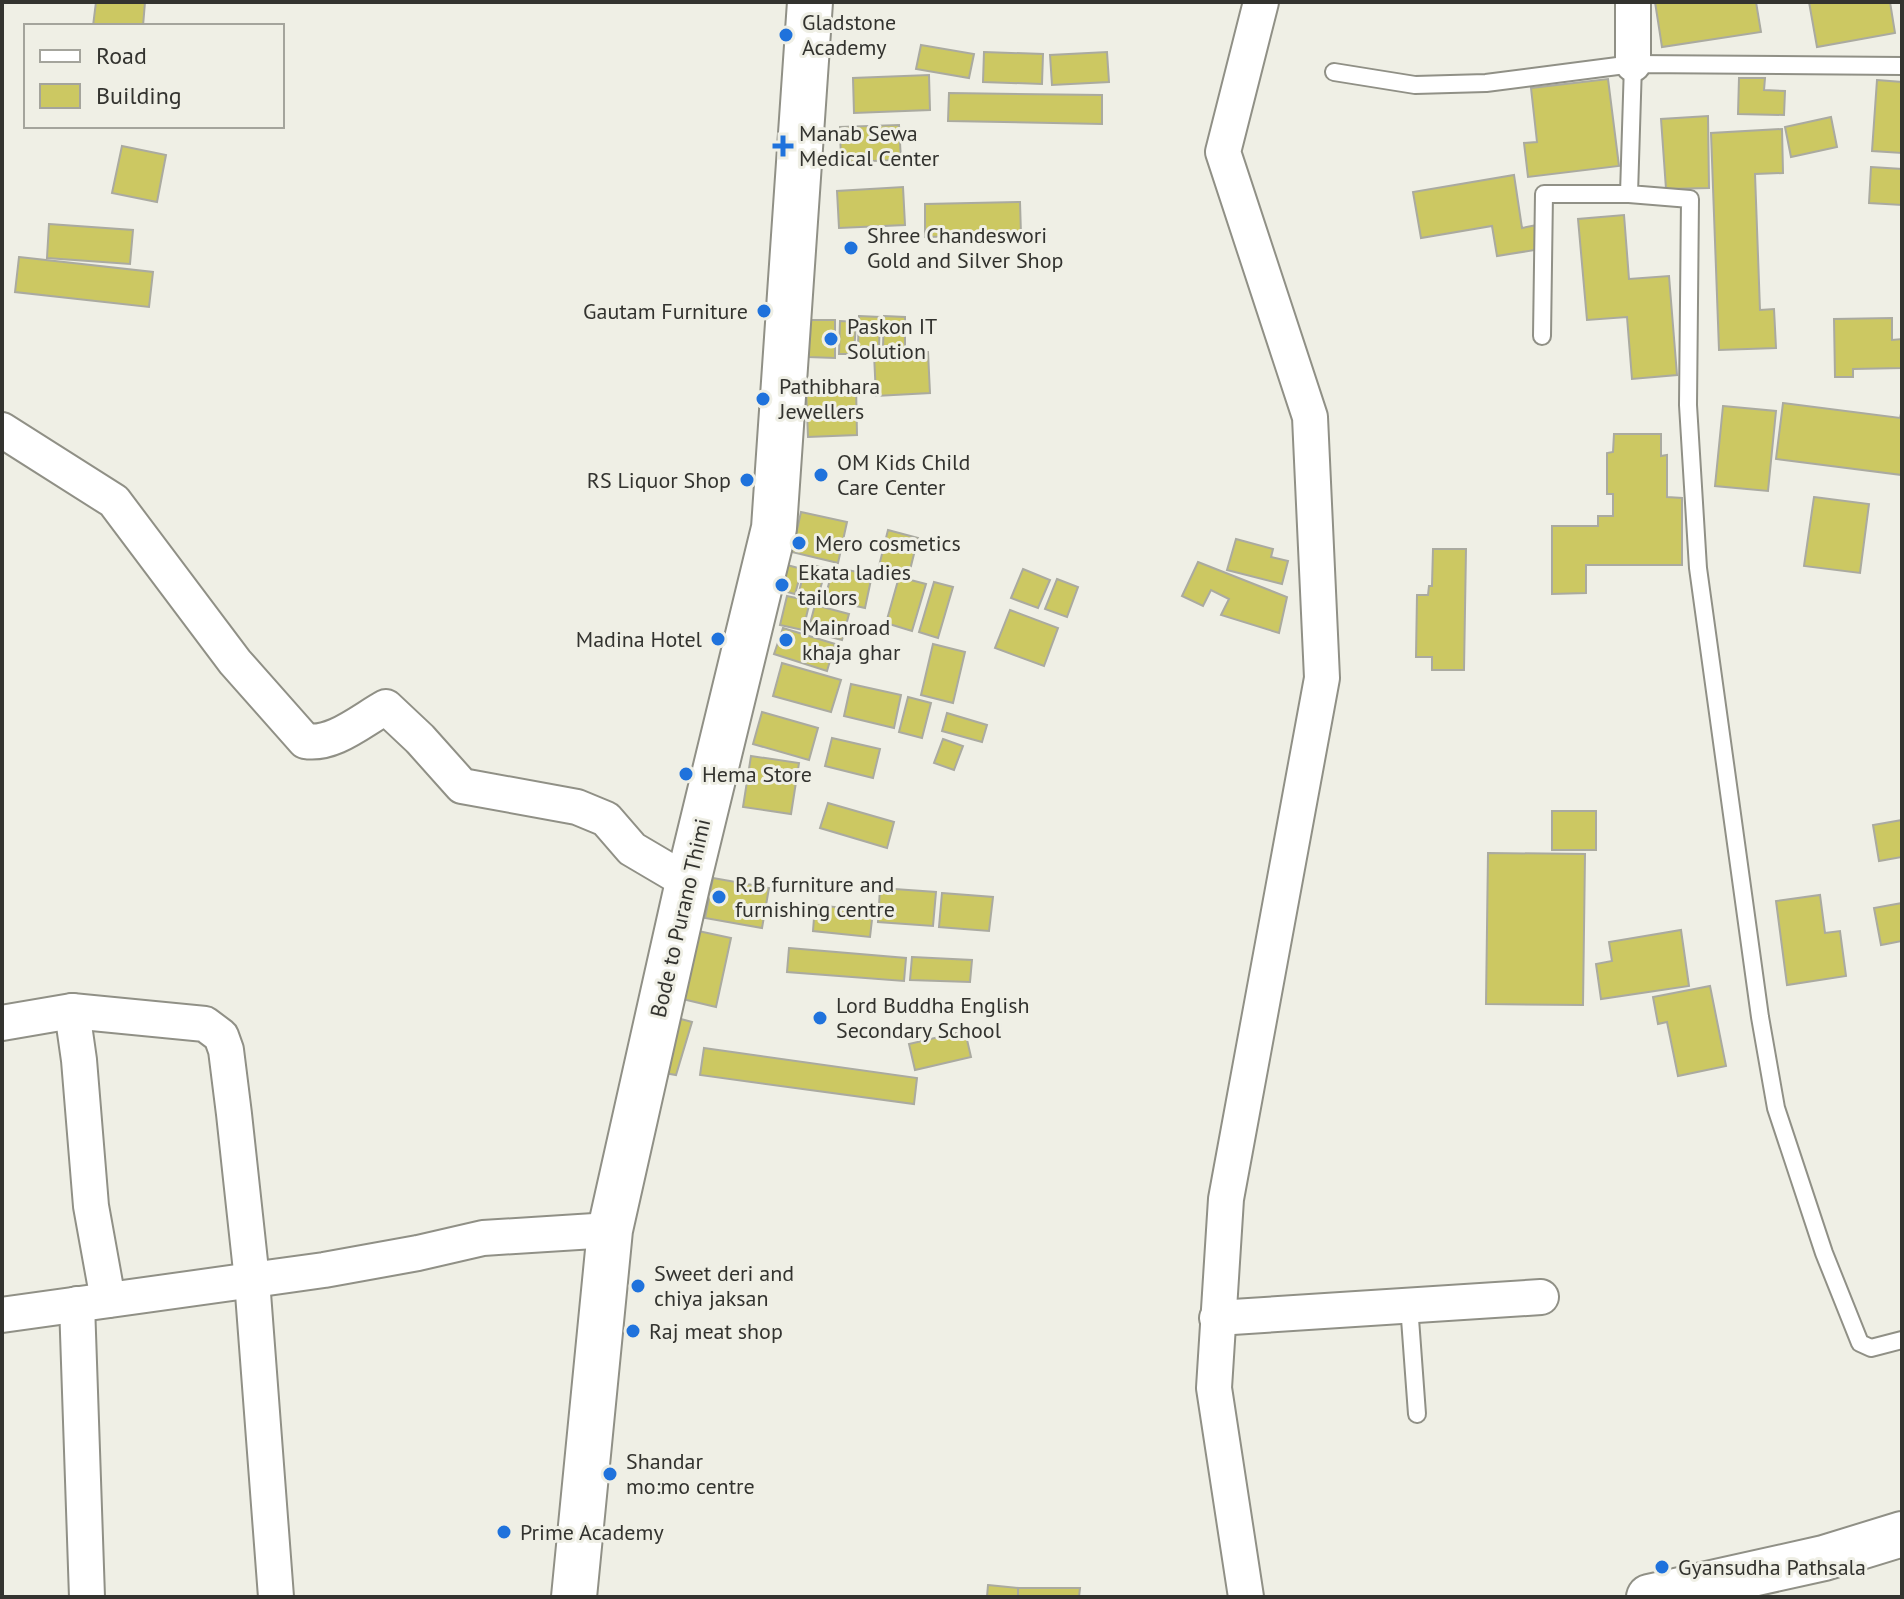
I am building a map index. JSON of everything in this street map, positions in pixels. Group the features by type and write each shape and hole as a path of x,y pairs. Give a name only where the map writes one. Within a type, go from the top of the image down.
{"main road":[{"name":"Bode to Purano Thimi","path":"574,1597 610,1230 688,882 774,528 810,2"},
{"path":"1649,1597 1824,1558 1902,1534"}],"street":[{"path":"1246,1597 1214,1388 1226,1199 1322,678 1310,417 1223,152 1261,2"},
{"path":"1633,2 1633,64"},
{"path":"2,430 114,501 235,662 305,741 318,743 331,738 386,707 462,786 577,807 606,819 632,849 688,882"},
{"path":"2,1023 72,1011 205,1024 221,1036 226,1050 252,1280 276,1597"},
{"path":"72,1011 91,1206 87,1597"},
{"path":"2,1315 252,1280 418,1253 483,1238 610,1230"},
{"path":"1217,1318 1541,1297"}],"lane":[{"path":"1334,72 1415,85 1472,84 1633,64 1902,66"},
{"path":"1629,194 1633,64"},
{"path":"1542,336 1544,194 1629,194 1690,199 1688,405 1698,568 1760,1017 1776,1108 1824,1253 1860,1343 1871,1348 1902,1340"},
{"path":"1409,1305 1417,1414"}],"building":[{"path":"96,2 145,2 143,24 93,24"},
{"path":"1655,2 1756,2 1761,32 1662,47"},
{"path":"1809,2 1890,2 1895,33 1817,47"},
{"path":"921,45 974,54 969,78 916,69"},
{"path":"984,52 1043,54 1042,84 983,82"},
{"path":"1107,52 1109,82 1052,85 1050,55"},
{"path":"929,75 930,110 854,113 853,78"},
{"path":"1739,78 1765,78 1764,90 1785,91 1784,115 1738,114"},
{"path":"1608,79 1619,166 1528,177 1524,143 1537,142 1531,88"},
{"path":"1877,80 1902,82 1902,153 1872,151"},
{"path":"949,93 1102,95 1102,124 948,121"},
{"path":"1708,116 1709,188 1666,189 1661,119"},
{"path":"1831,117 1837,147 1791,157 1785,127"},
{"path":"899,125 901,160 841,162 840,127"},
{"path":"1782,129 1783,173 1755,174 1760,310 1774,309 1776,348 1719,350 1711,133"},
{"path":"122,146 166,155 157,202 112,193"},
{"path":"1871,167 1902,169 1902,205 1869,203"},
{"path":"1514,175 1522,228 1537,225 1541,249 1497,256 1492,226 1421,238 1413,192"},
{"path":"903,187 905,225 839,228 837,191"},
{"path":"1020,202 1021,235 925,237 925,204"},
{"path":"1624,215 1629,279 1669,276 1677,375 1632,379 1627,317 1587,320 1578,219"},
{"path":"49,224 133,230 130,264 47,258"},
{"path":"19,257 153,272 149,307 15,292"},
{"path":"859,316 880,317 879,348 858,347"},
{"path":"884,316 905,317 905,348 883,348"},
{"path":"1892,318 1892,340 1902,339 1902,368 1853,369 1853,377 1835,377 1834,319"},
{"path":"809,320 835,320 835,358 808,357"},
{"path":"840,321 856,322 854,354 839,354"},
{"path":"928,352 930,393 876,396 874,354"},
{"path":"856,384 857,435 808,437 806,385"},
{"path":"1783,403 1900,418 1902,409 1902,475 1776,459"},
{"path":"1723,406 1776,411 1768,491 1715,486"},
{"path":"1614,434 1661,434 1661,456 1667,455 1667,497 1682,498 1682,565 1586,565 1586,593 1552,594 1552,526 1598,526 1598,516 1613,516 1613,494 1607,494 1607,453 1613,452"},
{"path":"1814,497 1869,504 1860,573 1804,566"},
{"path":"801,512 847,522 838,563 792,552"},
{"path":"888,530 918,538 909,574 879,566"},
{"path":"1236,539 1273,549 1271,557 1288,561 1282,584 1227,570"},
{"path":"1433,549 1466,549 1464,670 1432,670 1432,657 1416,657 1417,595 1428,595 1429,586 1432,586"},
{"path":"1198,562 1287,597 1279,633 1221,615 1229,599 1211,590 1203,606 1182,596"},
{"path":"806,563 826,569 818,596 799,592"},
{"path":"787,565 802,569 795,594 780,590"},
{"path":"833,567 872,575 865,608 825,599"},
{"path":"1023,569 1050,580 1038,608 1011,598"},
{"path":"899,577 926,584 912,631 886,623"},
{"path":"1057,579 1078,587 1067,617 1045,609"},
{"path":"934,582 953,587 938,638 919,632"},
{"path":"787,596 810,601 803,630 780,625"},
{"path":"815,605 849,614 842,640 808,631"},
{"path":"1010,610 1058,628 1044,666 995,648"},
{"path":"783,628 835,644 827,671 774,654"},
{"path":"933,644 965,652 953,703 921,695"},
{"path":"782,663 841,680 831,712 773,696"},
{"path":"851,684 901,695 894,728 844,716"},
{"path":"908,697 931,703 922,738 899,732"},
{"path":"762,712 818,728 809,760 753,744"},
{"path":"947,713 987,725 982,742 942,731"},
{"path":"832,738 880,749 873,778 825,766"},
{"path":"943,739 963,746 954,770 934,763"},
{"path":"751,756 799,763 791,814 743,807"},
{"path":"828,803 894,822 887,848 820,828"},
{"path":"1552,811 1596,811 1596,850 1552,850"},
{"path":"1902,820 1902,857 1879,861 1873,825"},
{"path":"1488,853 1585,854 1583,1005 1486,1004"},
{"path":"713,878 769,888 762,928 705,918"},
{"path":"880,888 936,892 933,926 878,922"},
{"path":"942,893 993,897 989,931 939,927"},
{"path":"1820,895 1825,933 1840,931 1846,976 1787,985 1776,901"},
{"path":"1902,903 1902,941 1881,945 1874,908"},
{"path":"815,905 873,911 870,937 813,931"},
{"path":"689,929 731,938 716,1007 674,997"},
{"path":"1681,930 1689,986 1601,999 1596,964 1612,961 1609,942"},
{"path":"789,948 906,958 904,981 787,972"},
{"path":"912,957 972,960 970,982 910,980"},
{"path":"1710,986 1726,1066 1678,1076 1667,1022 1658,1024 1653,997"},
{"path":"670,1016 692,1022 676,1075 653,1071"},
{"path":"965,1031 971,1057 915,1070 909,1044"},
{"path":"704,1048 917,1078 914,1104 700,1075"},
{"path":"988,1585 1018,1588 1018,1597 987,1597"},
{"path":"1018,1588 1080,1588 1079,1597 1018,1597"}],"place":[{"name":"Gladstone Academy","path":"786,35"},
{"name":"Manab Sewa Medical Center","path":"783,146"},
{"name":"Shree Chandeswori Gold and Silver Shop","path":"851,248"},
{"name":"Gautam Furniture","path":"764,311"},
{"name":"Paskon IT Solution","path":"831,339"},
{"name":"Pathibhara Jewellers","path":"763,399"},
{"name":"OM Kids Child Care Center","path":"821,475"},
{"name":"RS Liquor Shop","path":"747,480"},
{"name":"Mero cosmetics","path":"799,543"},
{"name":"Ekata ladies tailors","path":"782,585"},
{"name":"Madina Hotel","path":"718,639"},
{"name":"Mainroad khaja ghar","path":"786,640"},
{"name":"Hema Store","path":"686,774"},
{"name":"R.B furniture and furnishing centre","path":"719,897"},
{"name":"Lord Buddha English Secondary School","path":"820,1018"},
{"name":"Sweet deri and chiya jaksan","path":"638,1286"},
{"name":"Raj meat shop","path":"633,1331"},
{"name":"Shandar mo:mo centre","path":"610,1474"},
{"name":"Prime Academy","path":"504,1532"},
{"name":"Gyansudha Pathsala","path":"1662,1567"}]}
